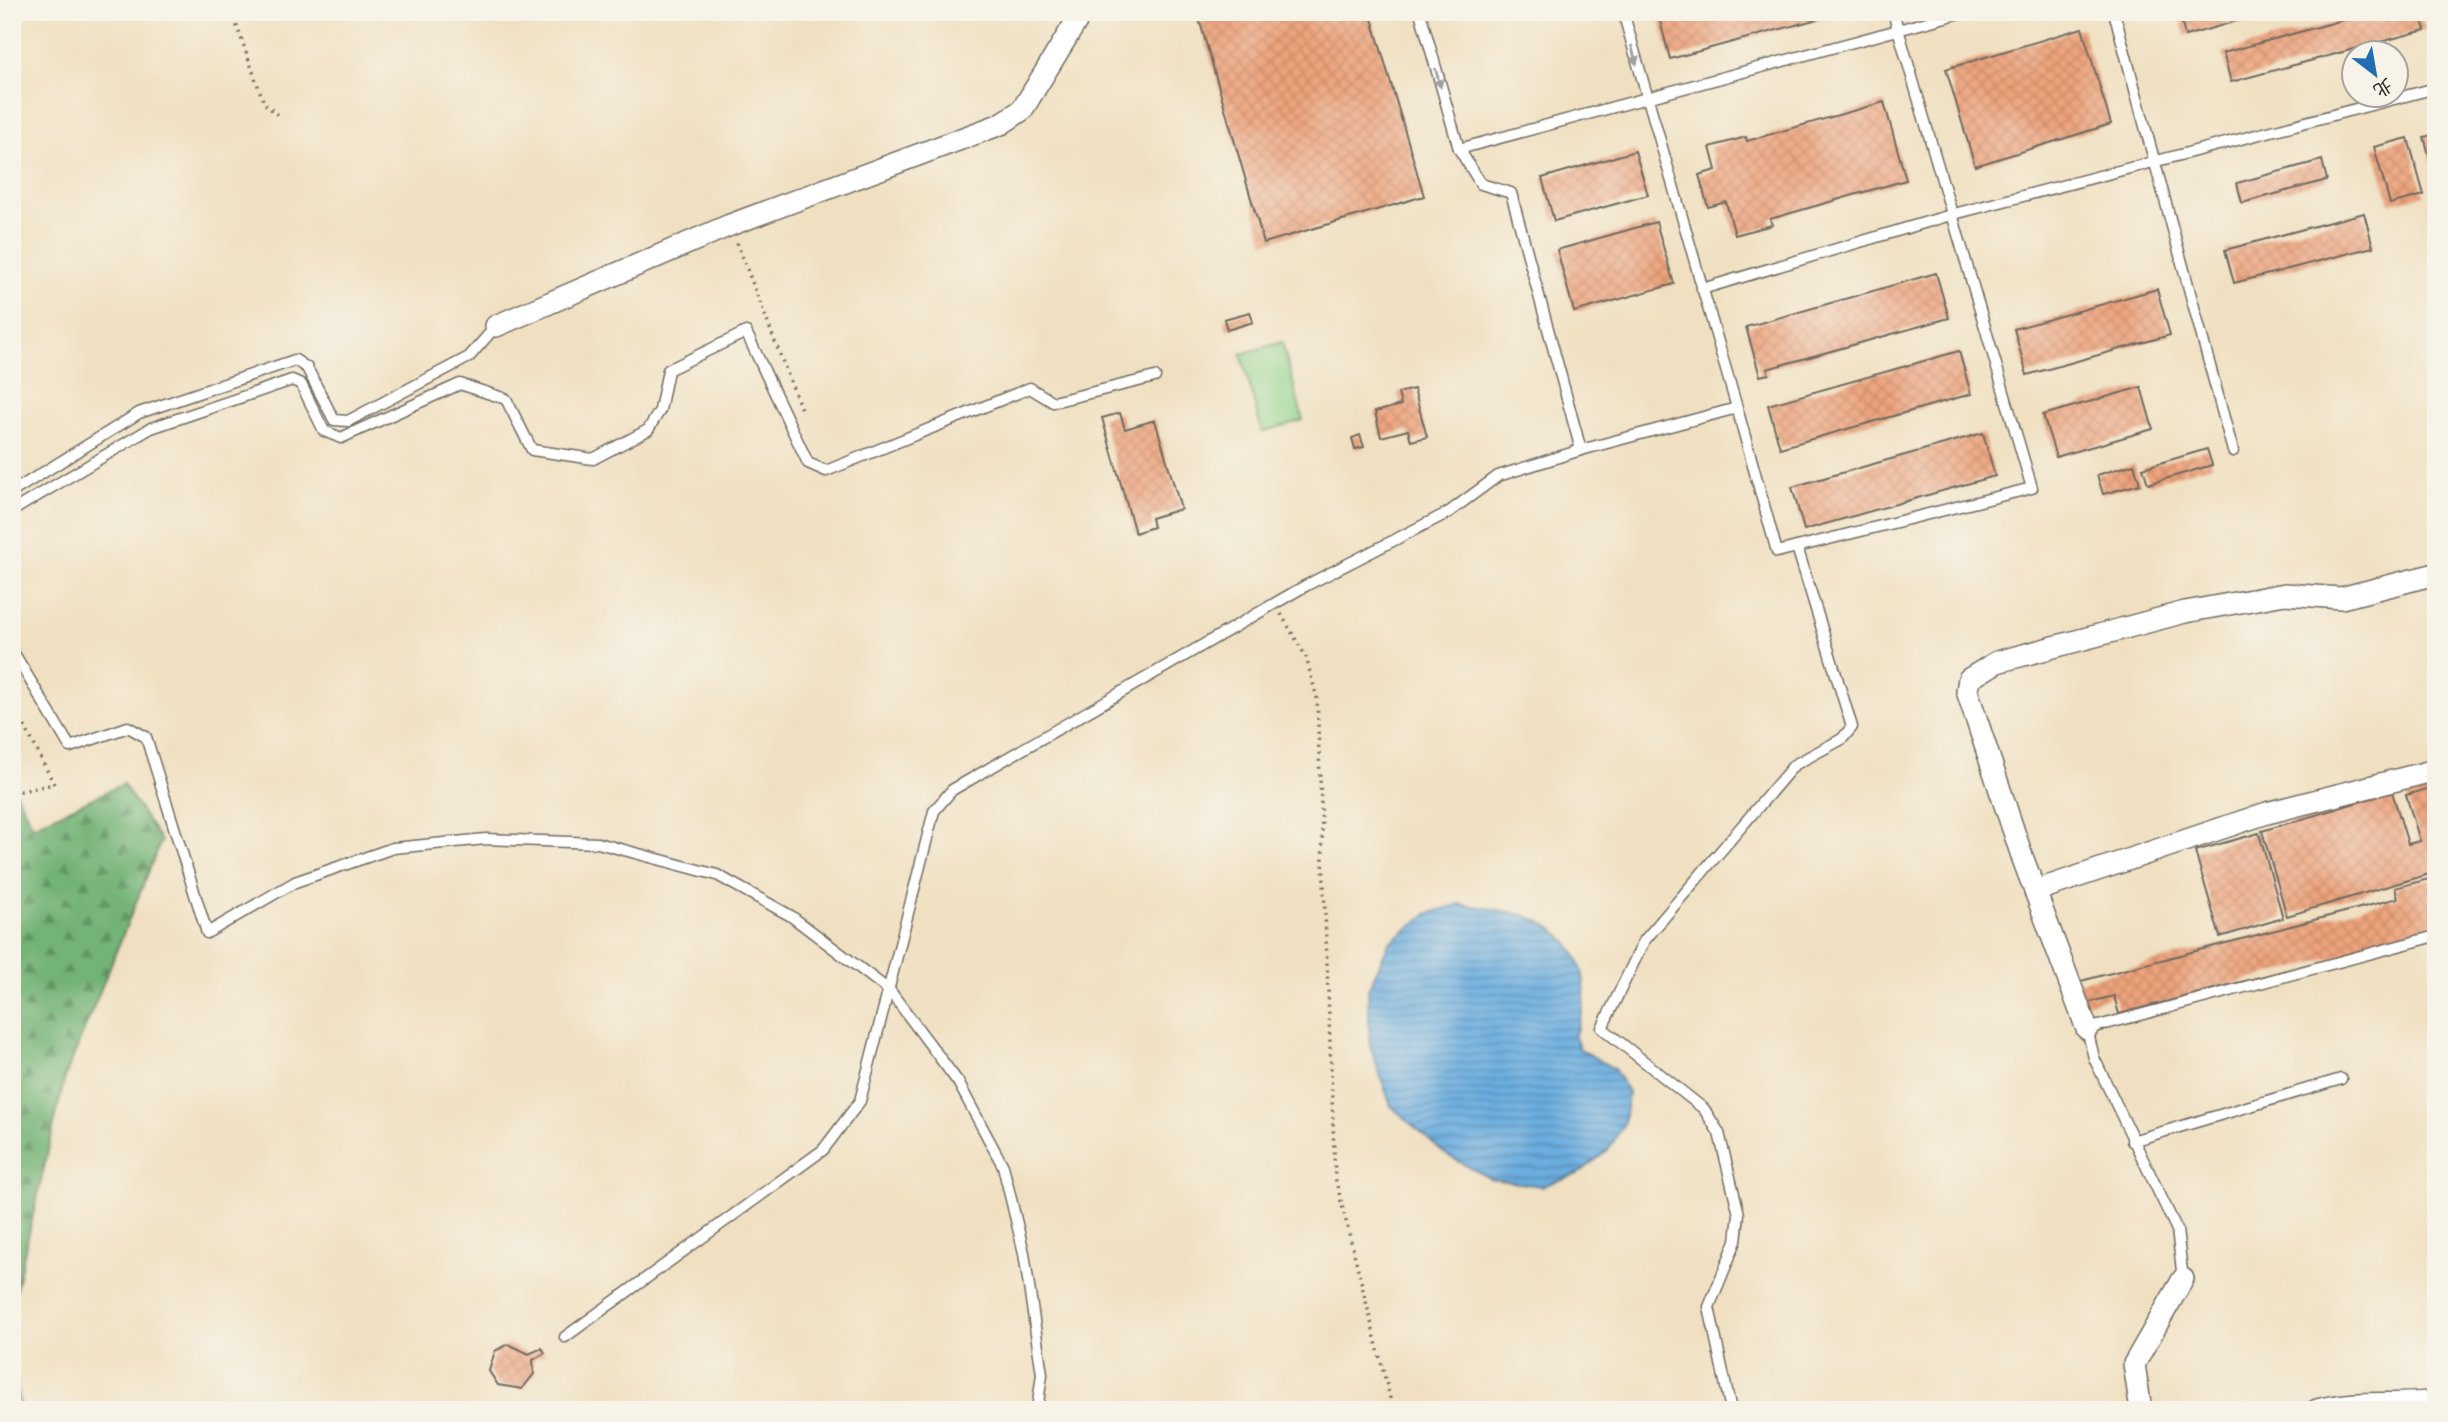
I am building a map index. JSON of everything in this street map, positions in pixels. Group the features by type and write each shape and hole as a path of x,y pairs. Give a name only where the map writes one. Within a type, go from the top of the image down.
{"street":[{"path":"496,326 730,225 1001,124 1022,110 1083,12"},
{"path":"2087,1029 2035,891 1967,691 1969,679 1997,662 2185,612 2285,594 2341,598 2436,574"},
{"path":"2035,891 2267,813 2436,770"},
{"path":"2141,1410 2134,1364 2183,1279"},
{"path":"2317,1410 2332,1405 2407,1405 2436,1401"}],"lane":[{"path":"1420,12 1459,149 1481,184 1511,193 1581,450"},
{"path":"1623,12 1777,552 2032,488 1893,12"},
{"path":"1459,149 1964,12"},
{"path":"2113,12 2233,451"},
{"path":"1702,289 1954,214 2436,88"},
{"path":"12,492 139,414 295,360 307,368 334,420 348,421 469,357 496,326"},
{"path":"12,511 151,428 292,380 301,384 324,431 341,438 460,384 506,399 532,450 593,459 648,430 660,410 668,370 746,332 808,463 826,471 1030,388 1052,402 1155,377"},
{"path":"565,1337 823,1150 860,1101 934,811 951,790 1274,604 1449,512 1498,476 1581,450 1737,408"},
{"path":"1731,1410 1709,1307 1735,1241 1739,1214 1719,1133 1704,1109 1602,1028 1644,940 1794,765 1842,739 1852,727 1797,547"},
{"path":"12,650 70,747 128,727 146,737 207,933 295,882 393,849 486,839 598,843 717,875 790,916 890,991 958,1083 1003,1166 1024,1253 1042,1374 1037,1410"},
{"path":"2183,1279 2177,1230 2094,1058 2087,1029 2436,936"},
{"path":"2132,1141 2341,1079"}],"path":[{"path":"232,12 264,103 279,116"},
{"path":"730,225 801,410"},
{"path":"1274,604 1306,657 1317,698 1335,1177 1393,1410"},
{"path":"12,701 54,784 21,791 12,785"}],"green space":[{"path":"1282,342 1303,420 1262,432 1241,354"},
{"path":"123,784 161,841 65,1077 12,1306 12,786 33,826"},
{"path":"12,1362 21,1410 12,1410"}],"water":[{"path":"1460,904 1529,917 1548,926 1562,937 1580,966 1584,1000 1574,1036 1580,1049 1614,1069 1628,1092 1624,1123 1609,1149 1578,1174 1542,1186 1491,1179 1445,1154 1391,1106 1370,1046 1368,990 1389,943 1427,914"}],"building":[{"path":"1197,12 1370,12 1424,196 1264,243"},
{"path":"1675,12 1840,13 1670,59 1659,17"},
{"path":"2179,12 2265,12 2265,13 2185,36"},
{"path":"2372,12 2420,12 2425,30 2395,38 2340,38 2340,53 2231,82 2223,53"},
{"path":"2082,28 2111,124 1975,166 1946,69"},
{"path":"1884,102 1906,180 1770,219 1772,225 1735,235 1726,202 1708,207 1699,175 1716,170 1710,147 1746,137 1747,141"},
{"path":"2436,134 2436,176 2435,176 2424,137"},
{"path":"2408,138 2424,195 2390,204 2374,147"},
{"path":"1635,151 1648,195 1554,221 1542,178"},
{"path":"2322,160 2327,180 2242,203 2237,183"},
{"path":"2364,213 2373,247 2234,283 2225,250"},
{"path":"1656,222 1674,284 1574,312 1557,250"},
{"path":"1936,273 1949,318 1767,369 1769,374 1760,376 1746,327"},
{"path":"2157,289 2170,335 2027,375 2014,329"},
{"path":"1250,312 1253,322 1227,330 1224,319"},
{"path":"1959,351 1971,394 1780,448 1768,405"},
{"path":"2141,387 2153,429 2056,457 2043,415"},
{"path":"1414,389 1427,437 1411,441 1408,430 1381,437 1375,412 1401,405 1398,393"},
{"path":"1120,413 1125,429 1155,420 1181,509 1151,518 1153,527 1135,533 1102,418"},
{"path":"1983,433 1995,476 1804,530 1792,487"},
{"path":"1360,435 1364,447 1355,449 1352,438"},
{"path":"2207,449 2212,465 2148,484 2143,468"},
{"path":"2134,464 2140,484 2103,494 2097,475"},
{"path":"2436,786 2436,872 2287,916 2262,831 2392,792 2408,844 2420,841 2406,795"},
{"path":"2259,833 2283,918 2220,937 2195,851"},
{"path":"2436,877 2436,931 2119,1014 2114,996 2082,1004 2077,982 2398,898 2395,888"},
{"path":"508,1344 529,1354 542,1348 545,1353 533,1360 534,1374 522,1389 498,1385 489,1371 495,1351"}]}
